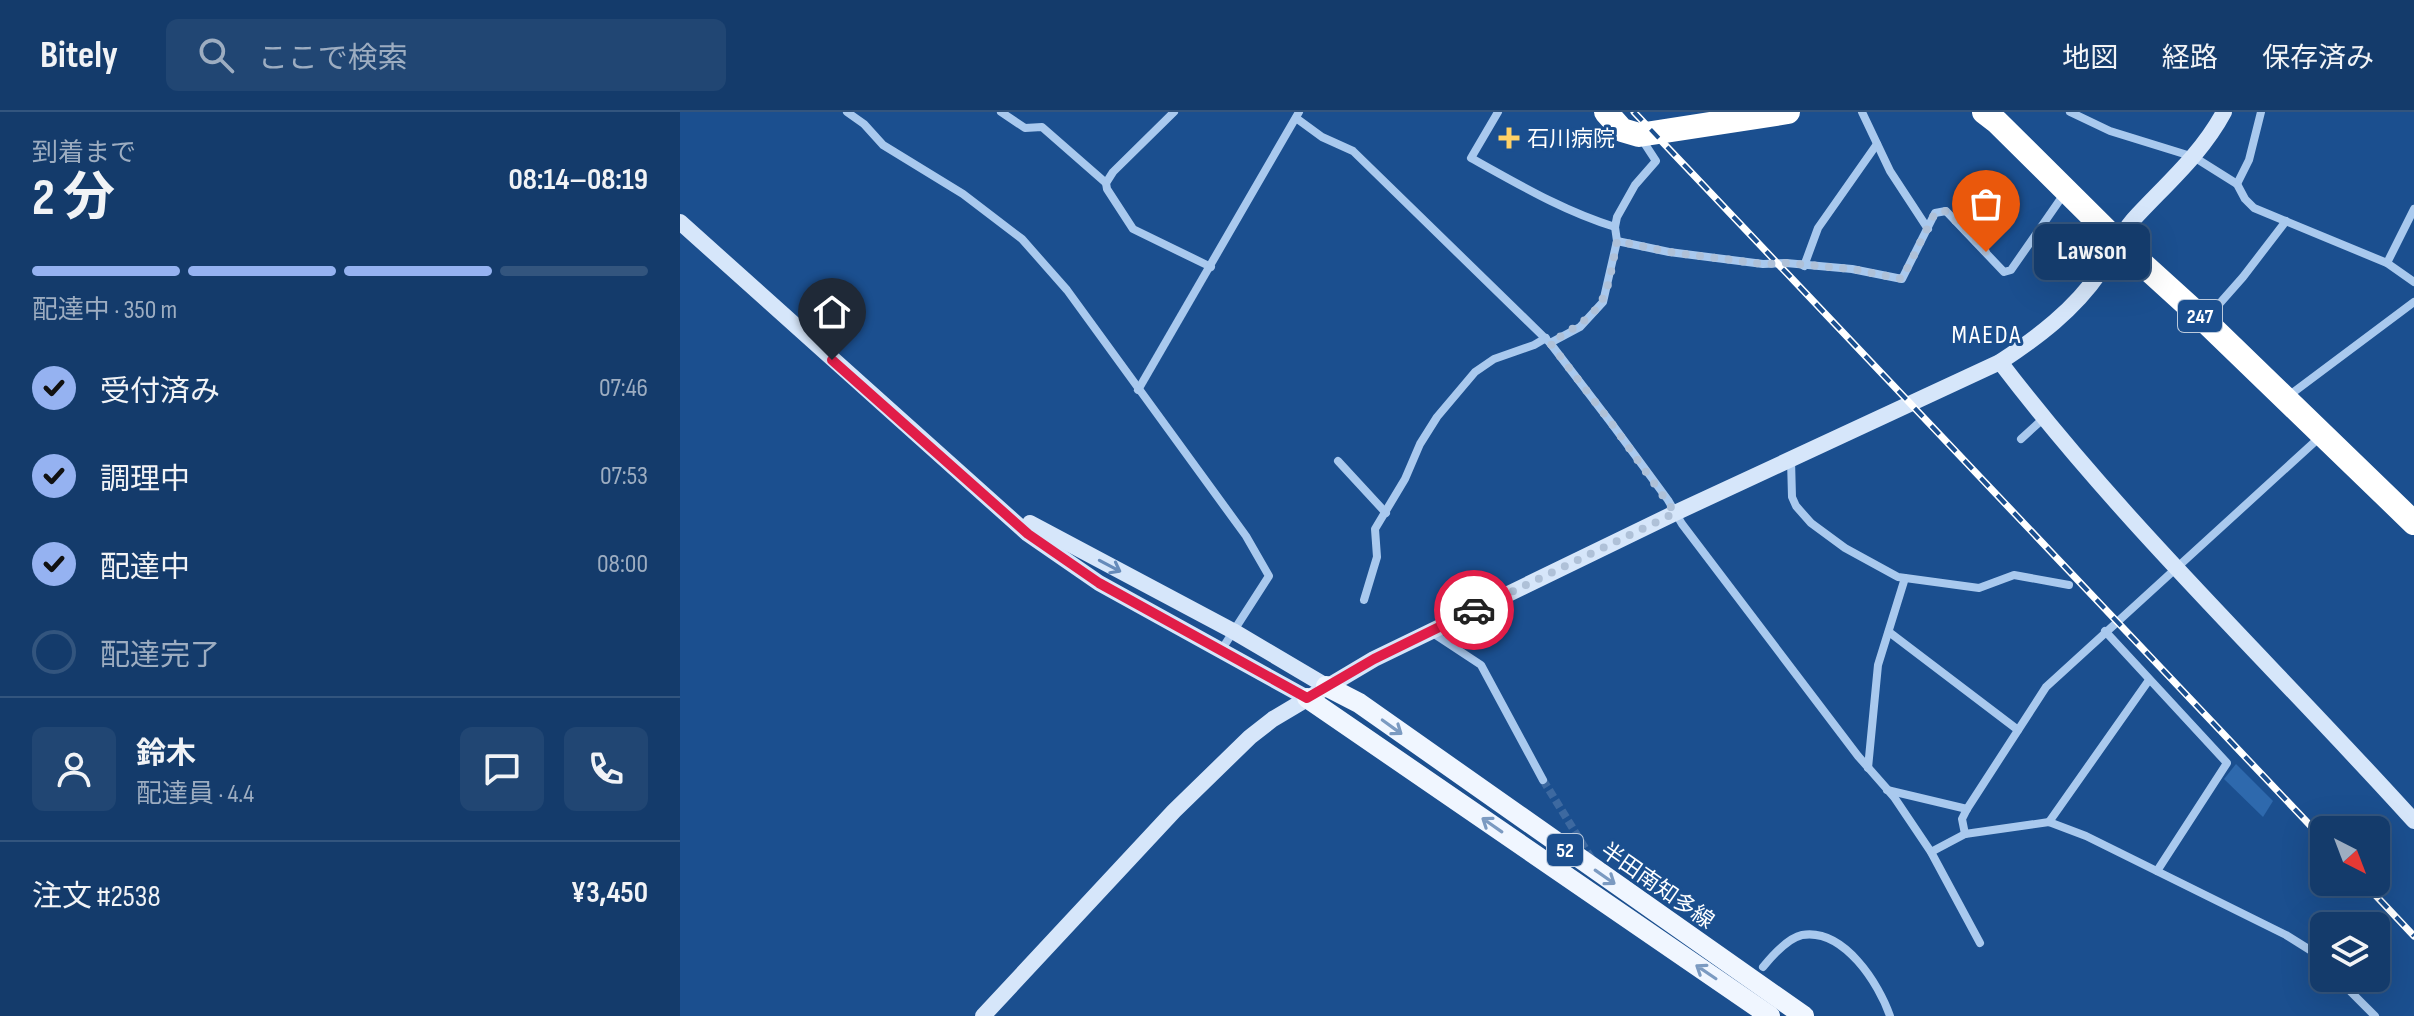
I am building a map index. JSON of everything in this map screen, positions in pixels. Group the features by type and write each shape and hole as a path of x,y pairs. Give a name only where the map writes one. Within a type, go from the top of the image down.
{"highway":[{"path":"1606,112 1622,130 1639,135 1710,118 1788,112"},
{"name":"247","path":"1984,112 2322,435 2410,513"}],"main road":[{"name":"半田南知多線","path":"1326,686 1359,703 1804,1016"},
{"name":"半田南知多線","path":"1307,698 1770,1016"}],"street":[{"path":"1001,112 1025,128 1042,127 1106,183 1133,229 1211,267"},
{"path":"1106,183 1113,172 1174,112"},
{"path":"1498,112 1471,158 1555,204 1615,227"},
{"path":"1862,112 1890,171 1928,229"},
{"path":"2070,112 2110,131 2194,157 2237,184 2254,208 2387,263 2414,282"},
{"path":"983,1016 1174,811 1250,737 1307,698 1430,631 2000,362 2041,335 2101,272 2117,241 2194,157 2224,112"},
{"path":"2237,184 2249,160 2261,112"},
{"path":"852,113 883,145 963,194 1022,239 1067,290 1246,536 1269,576 1222,649"},
{"path":"1138,390 1297,115 1322,137 1353,151 1548,341 1887,790 1931,852 1980,943"},
{"path":"1364,600 1377,557 1375,529 1405,479 1420,444 1459,388 1494,359 1580,327 1603,302 1617,241 1615,227 1628,196 1656,161 1639,135"},
{"path":"1804,266 1818,228 1877,144"},
{"path":"1617,241 1669,252 1763,264 1852,269 1902,279 1935,213 1946,211 2004,272 2011,270 2067,190"},
{"path":"2387,263 2414,209"},
{"path":"2204,320 2243,277 2286,221"},
{"path":"680,222 1028,534 1099,583 1307,698"},
{"path":"2285,398 2414,302"},
{"path":"2000,362 2176,567 2414,821"},
{"path":"2021,439 2045,417"},
{"path":"1965,834 1962,819 1967,809 2046,687 2322,435"},
{"path":"1791,458 1792,497 1811,523 1845,548 1898,577 1979,588 2014,575 2069,585"},
{"path":"1338,461 1386,513"},
{"path":"950,465 1033,526 1233,631 1326,686"},
{"path":"1868,768 1878,665 1905,578"},
{"path":"1430,631 1481,665 1543,780"},
{"path":"2105,631 2227,763 2157,871"},
{"path":"1889,632 2018,730"},
{"path":"2049,822 2149,680"},
{"path":"1887,790 1967,809"},
{"path":"1931,852 1965,834 2049,822 2086,836 2286,935 2310,950"},
{"path":"1763,967 1793,938 1816,935 1830,940 1845,950 1874,980 1890,1016"},
{"path":"2351,992 2375,1016"}],"shaded area":[{"path":"2236,764 2273,801 2263,817 2224,779"}],"tunnel":[{"path":"1543,780 1593,861"}],"railway":[{"path":"1634,112 2310,825"},
{"path":"2376,896 2414,936"}],"way so far":[{"path":"1474,610 1675,513 1550,343 1580,327 1603,302 1617,241 1669,252 1763,264 1852,269 1902,279 1935,213 1946,211 1986,252"}],"place":[{"name":"石川病院","path":"1509,138"},
{"name":"Lawson","path":"1986,252"}],"district":[{"name":"MAEDA","path":"1987,334"}],"route":[{"path":"832,360 1028,534 1099,583 1307,698 1374,659 1474,610"}]}
